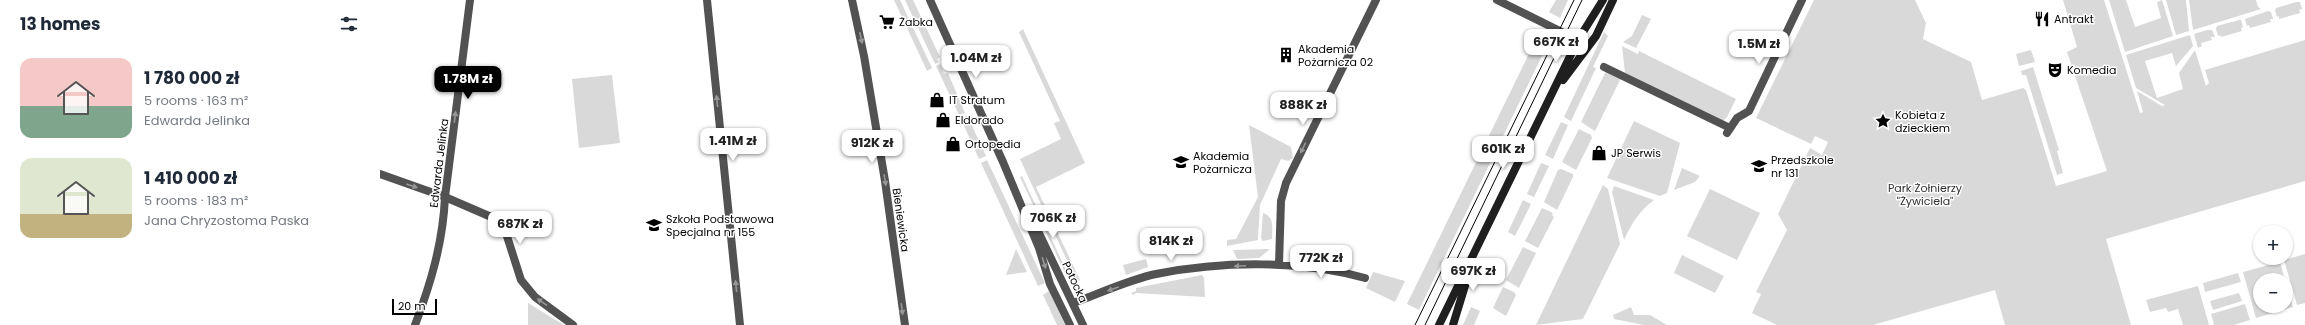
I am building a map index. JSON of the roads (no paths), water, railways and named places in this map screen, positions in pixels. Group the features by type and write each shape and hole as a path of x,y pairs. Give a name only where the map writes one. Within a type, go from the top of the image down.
{"main road":[{"path":"1439,325 1578,40 1602,0"},
{"path":"1551,95 1596,36 1613,0"},
{"path":"1453,325 1474,254"}],"street":[{"name":"Edwarda Jelinka","path":"416,325 437,257 443,228 445,197 470,0"},
{"path":"707,0 740,325"},
{"name":"Bieniewicka","path":"852,0 864,56 885,181 905,325"},
{"path":"1279,264 1280,201 1286,183 1376,0"},
{"path":"1497,0 1578,40"},
{"path":"1604,67 1728,131 1737,118 1749,111 1802,0"},
{"name":"Potocka","path":"929,1 1003,162 1083,325"},
{"name":"Potocka","path":"1003,162 1039,248 1050,284 1070,325"},
{"path":"380,174 445,197 496,219 505,230 521,280 535,297 573,325"},
{"path":"1073,303 1155,274 1205,267 1279,264 1340,271 1365,278"}],"tram line":[{"path":"1415,325 1574,0"},
{"path":"1425,325 1582,0"}],"place":[{"name":"Antrakt","path":"2042,19"},
{"name":"Żabka","path":"887,22"},
{"name":"Akademia Pożarnicza 02","path":"1286,55"},
{"name":"Komedia","path":"2055,70"},
{"name":"IT Stratum","path":"937,100"},
{"name":"Eldorado","path":"943,120"},
{"name":"Kobieta z dzieckiem","path":"1883,121"},
{"name":"Ortopedia","path":"953,144"},
{"name":"JP Serwis","path":"1599,153"},
{"name":"Akademia Pożarnicza","path":"1181,162"},
{"name":"Przedszkole nr 131","path":"1759,166"},
{"name":"Szkoła Podstawowa Specjalna nr 155","path":"654,225"}],"park label":[{"name":"Park Żołnierzy \"Żywiciela\"","path":"1925,194"}]}
